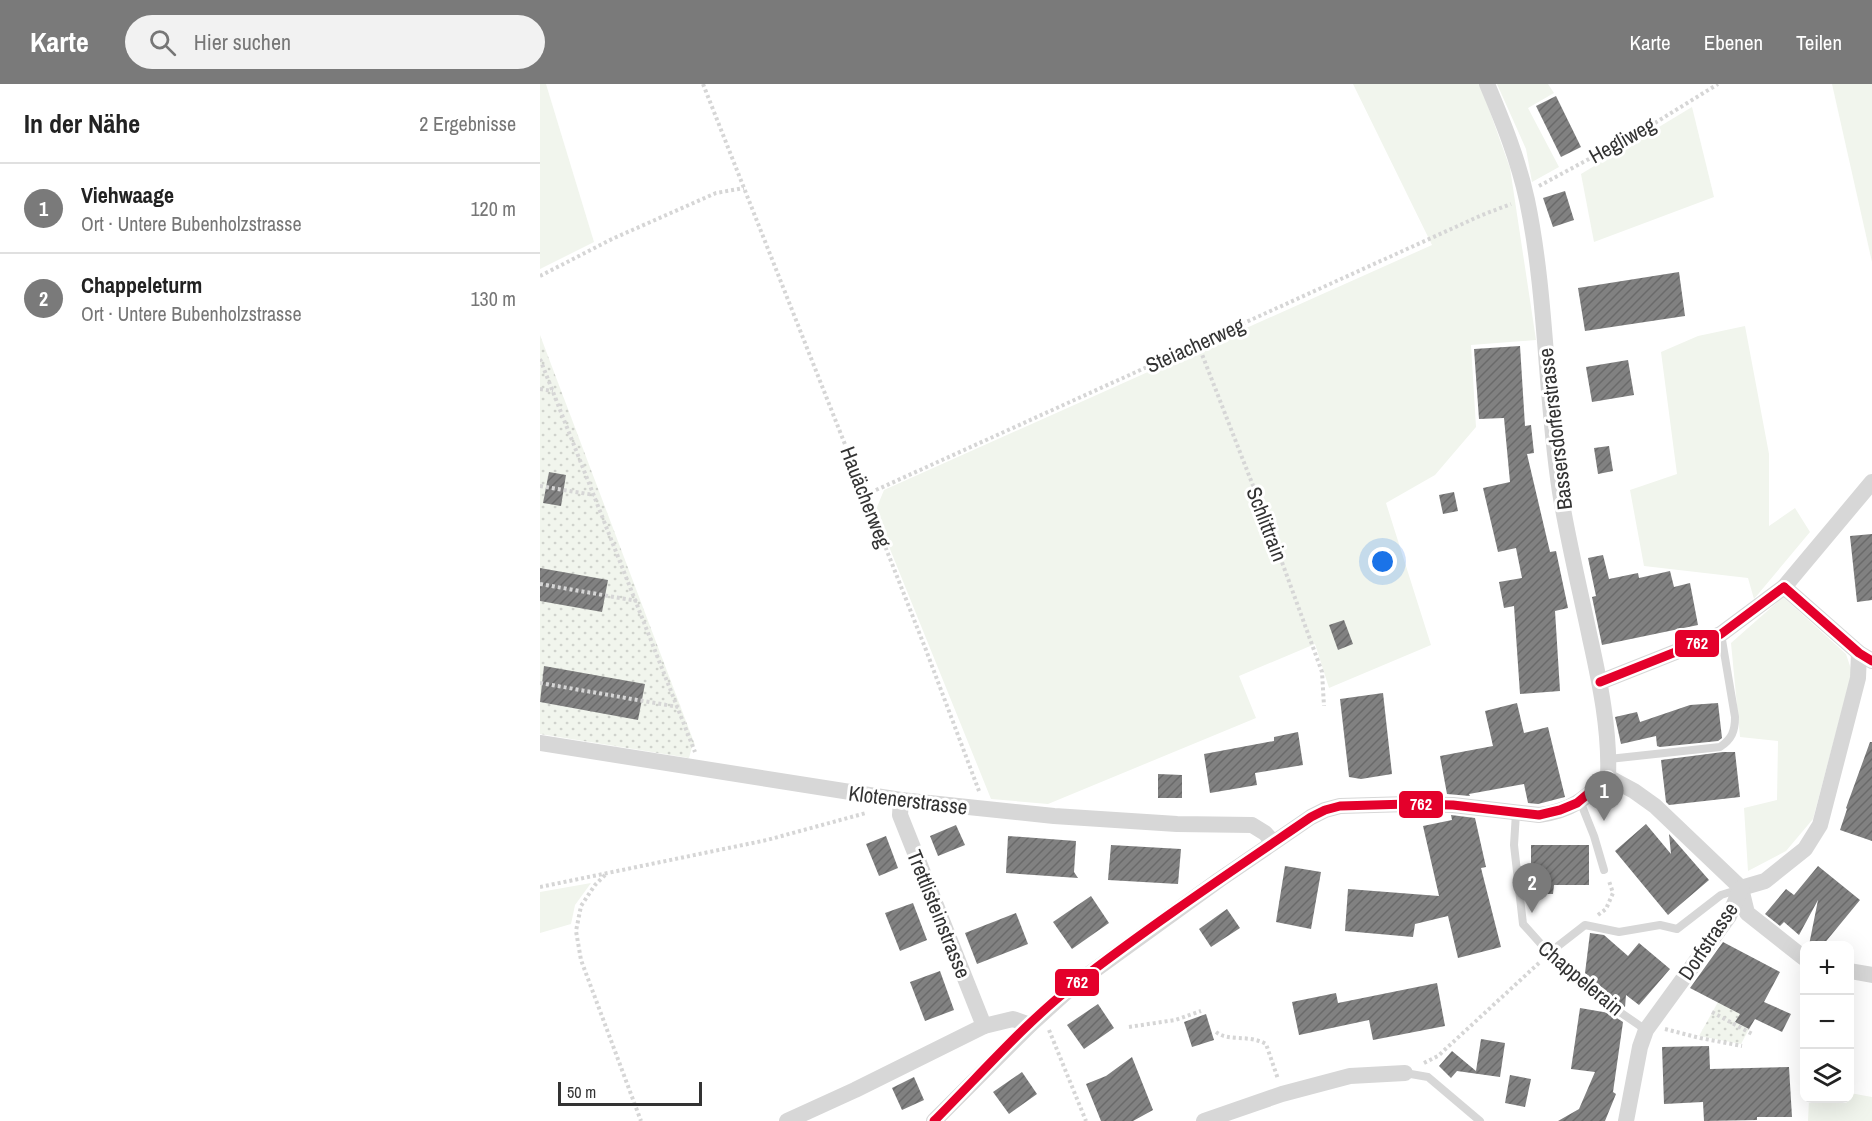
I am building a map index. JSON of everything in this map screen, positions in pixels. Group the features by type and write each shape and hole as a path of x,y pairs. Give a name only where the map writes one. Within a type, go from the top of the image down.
{"street":[{"name":"Bassersdorferstrasse","path":"1487,84 1513,147 1527,199 1537,255 1555,455 1600,682 1609,759 1608,777"},
{"path":"1600,682 1721,634 1784,587 1872,482"},
{"path":"1784,587 1866,657 1858,678 1820,825 1804,849 1765,881 1741,888 1748,914 1800,955"},
{"name":"Klotenerstrasse","path":"540,743 900,800 1054,816 1177,824 1252,825 1265,833 1273,842"},
{"path":"934,1121 1074,985 1311,817 1341,806 1408,804 1453,805 1539,815 1567,810 1589,795 1608,777"},
{"name":"Dorfstrasse","path":"1608,777 1655,806 1741,888 1729,916 1648,1027 1640,1047 1626,1121"},
{"name":"Trettlisteinstrasse","path":"900,800 900,814 984,1026"},
{"path":"1854,972 1872,975"},
{"path":"787,1121 984,1026 1013,1019 1036,1020"},
{"path":"1204,1121 1282,1094 1350,1076 1405,1073"}],"lane":[{"path":"1609,759 1720,747 1730,740 1735,729 1735,717 1721,634"},
{"path":"1580,801 1604,870"},
{"name":"Chappelerain","path":"1516,813 1514,844 1523,924 1549,953 1598,997 1648,1027"},
{"path":"1549,953 1585,925 1619,932 1660,925 1677,929 1721,895 1741,888"},
{"path":"1405,1073 1428,1077 1480,1121"}],"path":[{"name":"Hauächerweg","path":"703,84 969,760 981,800 980,809"},
{"name":"Hegliweg","path":"1527,199 1541,184 1650,126 1718,84"},
{"path":"540,276 612,239 716,193 744,188"},
{"name":"Steiacherweg","path":"865,495 1482,215 1527,199"},
{"name":"Schlittrain","path":"1198,344 1322,672 1324,706"},
{"path":"540,360 694,746 697,768"},
{"path":"540,389 553,391"},
{"path":"540,486 594,495"},
{"path":"540,584 637,602"},
{"path":"540,682 678,707"},
{"path":"540,887 767,840 869,812"},
{"path":"1585,925 1606,909 1613,893 1604,870"},
{"path":"605,874 580,906 576,931 581,960 641,1121"},
{"path":"1405,1073 1438,1056 1549,953"},
{"path":"1129,1027 1175,1020 1201,1011"},
{"path":"1712,1012 1754,1035"},
{"path":"1036,1020 1086,1121"},
{"path":"1648,1027 1743,1046"},
{"path":"1216,1032 1223,1037 1246,1037 1266,1044 1282,1094"}],"shaded area":[{"path":"540,84 546,84 594,242 540,269"},
{"path":"1353,84 1480,84 1510,168 1536,340 1471,345 1476,427 1435,475 1386,503 1431,645 1329,688 1315,644 1239,676 1256,718 1048,804 991,799 875,512 884,490 1432,245"},
{"path":"1497,84 1548,84 1554,93 1528,108 1559,167 1532,182 1526,149"},
{"path":"1832,84 1872,84 1872,262"},
{"path":"1692,107 1714,197 1594,242 1581,174"},
{"path":"1745,326 1769,454 1769,526 1795,508 1810,532 1754,599 1748,578 1644,566 1630,490 1677,474 1661,352 1698,336"},
{"path":"540,335 695,745 692,747 689,758 540,734"},
{"path":"1783,597 1846,654 1852,672 1813,819 1786,851 1748,871 1744,808 1777,800 1778,741 1740,737 1731,643"},
{"path":"591,883 575,905 571,924 540,933 540,892"},
{"path":"1718,1002 1740,1014 1736,1022 1749,1029 1741,1044 1699,1036"},
{"path":"1854,1094 1872,1097 1872,1121 1808,1121 1809,1103 1854,1103"}],"building":[{"path":"1556,96 1581,147 1561,157 1536,106"},
{"path":"1565,191 1574,220 1553,227 1543,198"},
{"path":"1679,272 1685,316 1585,331 1578,288"},
{"path":"1520,346 1525,426 1531,425 1534,453 1527,454 1550,552 1556,551 1568,608 1555,611 1560,691 1520,694 1514,606 1504,608 1499,582 1522,578 1516,548 1498,552 1483,488 1510,482 1504,418 1479,419 1474,349"},
{"path":"1628,360 1634,395 1592,402 1586,367"},
{"path":"1609,446 1613,471 1598,474 1594,448"},
{"path":"549,472 566,475 561,506 543,503"},
{"path":"1454,492 1458,511 1443,514 1439,495"},
{"path":"1872,534 1872,600 1857,602 1850,536"},
{"path":"1603,555 1609,579 1638,573 1639,578 1670,571 1674,587 1690,583 1698,625 1602,645 1592,597 1596,596 1588,558"},
{"path":"540,568 608,580 602,612 540,601"},
{"path":"1344,620 1353,644 1338,650 1329,625"},
{"path":"544,666 645,684 638,720 540,702"},
{"path":"1383,693 1392,774 1361,779 1349,777 1340,699"},
{"path":"1517,703 1524,733 1548,727 1565,797 1538,804 1528,803 1524,784 1469,794 1470,796 1447,794 1440,756 1493,746 1485,711"},
{"path":"1718,703 1722,738 1718,741 1660,747 1657,746 1656,736 1621,744 1615,717 1637,712 1640,722 1690,705"},
{"path":"1298,732 1303,765 1255,773 1257,785 1210,793 1204,754 1274,741 1274,737"},
{"path":"1870,742 1872,742 1872,841 1840,830"},
{"path":"1735,752 1740,797 1669,805 1666,802 1661,760"},
{"path":"1158,774 1182,775 1182,798 1158,798"},
{"path":"1451,815 1475,818 1486,867 1481,868 1501,947 1458,958 1448,916 1415,924 1413,937 1345,931 1348,889 1439,896 1423,826 1452,820"},
{"path":"1646,824 1671,854 1669,834 1709,880 1668,915 1615,851"},
{"path":"956,825 965,845 938,856 930,836"},
{"path":"886,836 898,868 879,876 866,844"},
{"path":"1008,836 1076,841 1074,872 1078,878 1006,873"},
{"path":"1111,845 1181,849 1178,884 1108,880"},
{"path":"1531,845 1589,845 1589,885 1554,885 1553,894 1531,894"},
{"path":"1285,866 1321,872 1311,929 1276,922"},
{"path":"1818,866 1860,900 1826,941 1810,941 1818,900 1799,935 1784,922 1780,926 1765,914 1786,889 1794,895"},
{"path":"1091,896 1109,923 1072,949 1053,922"},
{"path":"913,903 927,940 900,951 885,913"},
{"path":"1227,909 1240,928 1211,947 1199,929"},
{"path":"1016,913 1028,944 977,964 965,933"},
{"path":"1590,933 1604,935 1628,956 1639,943 1670,969 1639,1005 1626,995 1625,1007 1585,973"},
{"path":"1723,942 1780,972 1764,1002 1791,1014 1782,1032 1755,1019 1749,1029 1735,1022 1740,1014 1690,988"},
{"path":"940,971 954,1010 925,1021 910,982"},
{"path":"1437,983 1445,1026 1373,1040 1369,1020 1299,1035 1292,1002 1336,993 1338,1003"},
{"path":"1098,1004 1114,1028 1084,1049 1067,1025"},
{"path":"1580,1008 1609,1013 1623,1022 1613,1092 1616,1094 1605,1121 1558,1121 1579,1109 1595,1072 1571,1069"},
{"path":"1206,1014 1214,1040 1192,1047 1184,1022"},
{"path":"1481,1039 1505,1043 1500,1077 1457,1071 1451,1078 1439,1066 1452,1051 1476,1071"},
{"path":"1709,1046 1710,1069 1789,1067 1792,1117 1704,1121 1703,1102 1664,1104 1662,1047"},
{"path":"1132,1057 1153,1110 1133,1121 1101,1121 1086,1084 1106,1076"},
{"path":"1022,1072 1037,1094 1009,1114 993,1092"},
{"path":"1510,1075 1531,1079 1525,1107 1505,1103"},
{"path":"914,1077 924,1100 902,1110 892,1088"}],"transit line":[{"name":"762","path":"1784,587 1859,653 1872,661"},
{"name":"762","path":"1600,682 1721,634 1784,587"},
{"name":"762","path":"934,1121 1056,999 1162,919 1311,817 1340,806 1408,804 1453,805 1539,815 1577,803 1608,777"}],"place":[{"name":"Viehwaage","path":"1604,821"},
{"name":"Chappeleturm","path":"1532,913"}]}
